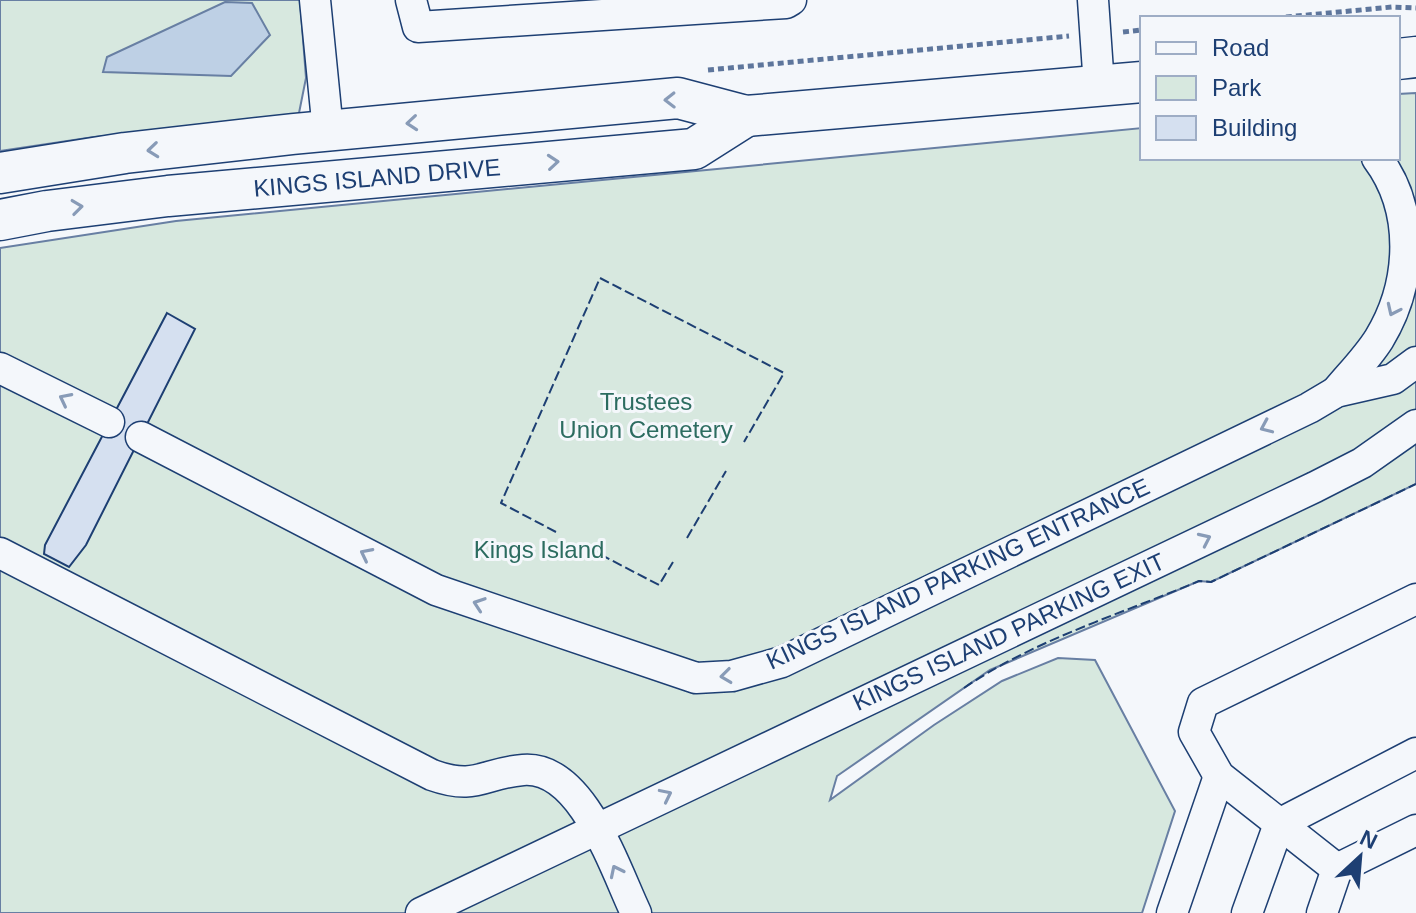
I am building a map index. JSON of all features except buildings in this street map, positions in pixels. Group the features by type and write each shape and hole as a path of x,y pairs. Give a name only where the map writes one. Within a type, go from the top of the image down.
{"main road":[{"name":"KINGS ISLAND DRIVE","path":"0,173 125,153 678,98 746,116 1140,82"},
{"name":"KINGS ISLAND DRIVE","path":"0,220 168,196 694,149 746,116"}],"lane":[{"path":"315,0 328,131"},
{"path":"411,0 418,27 604,8 786,3 791,0"},
{"path":"1093,0 1099,86"},
{"path":"1336,392 1379,339 1398,300 1410,257 1405,211 1378,160"},
{"name":"KINGS ISLAND PARKING ENTRANCE","path":"141,437 436,590 696,678 732,676 782,662 1309,408 1336,392 1393,379 1416,362"},
{"path":"0,368 109,422"},
{"name":"KINGS ISLAND PARKING EXIT","path":"421,913 1315,487 1362,463 1416,425"},
{"path":"0,553 432,775 466,783 520,770 552,775 567,784 596,828 636,913"},
{"path":"1337,869 1219,776 1194,732 1203,703 1416,599"},
{"path":"1247,913 1279,824 1416,753"},
{"path":"1172,913 1219,776"},
{"path":"1322,913 1337,869 1416,830"}],"path":[{"path":"1297,16 1392,7 1416,8"}],"green space":[{"path":"0,0 300,0 306,78 298,118 94,137 0,151"},
{"name":"Kings Island","path":"1416,93 1416,484 1211,582 1199,581 990,670 837,776 830,800 934,725 1002,681 1058,658 1095,660 1175,811 1142,913 0,913 0,248 176,221 1140,128 1140,160 1400,160 1400,94"}],"water":[{"path":"225,2 252,3 270,35 231,76 103,72 107,57"}],"fence":[{"path":"556,532 501,503 600,278 784,373 744,442"},
{"path":"687,538 726,471"},
{"path":"964,688 1049,642 1199,581 1211,582 1416,484"},
{"path":"588,548 659,585 673,562"}],"park label":[{"name":"Trustees Union Cemetery","path":"646,416"}]}
